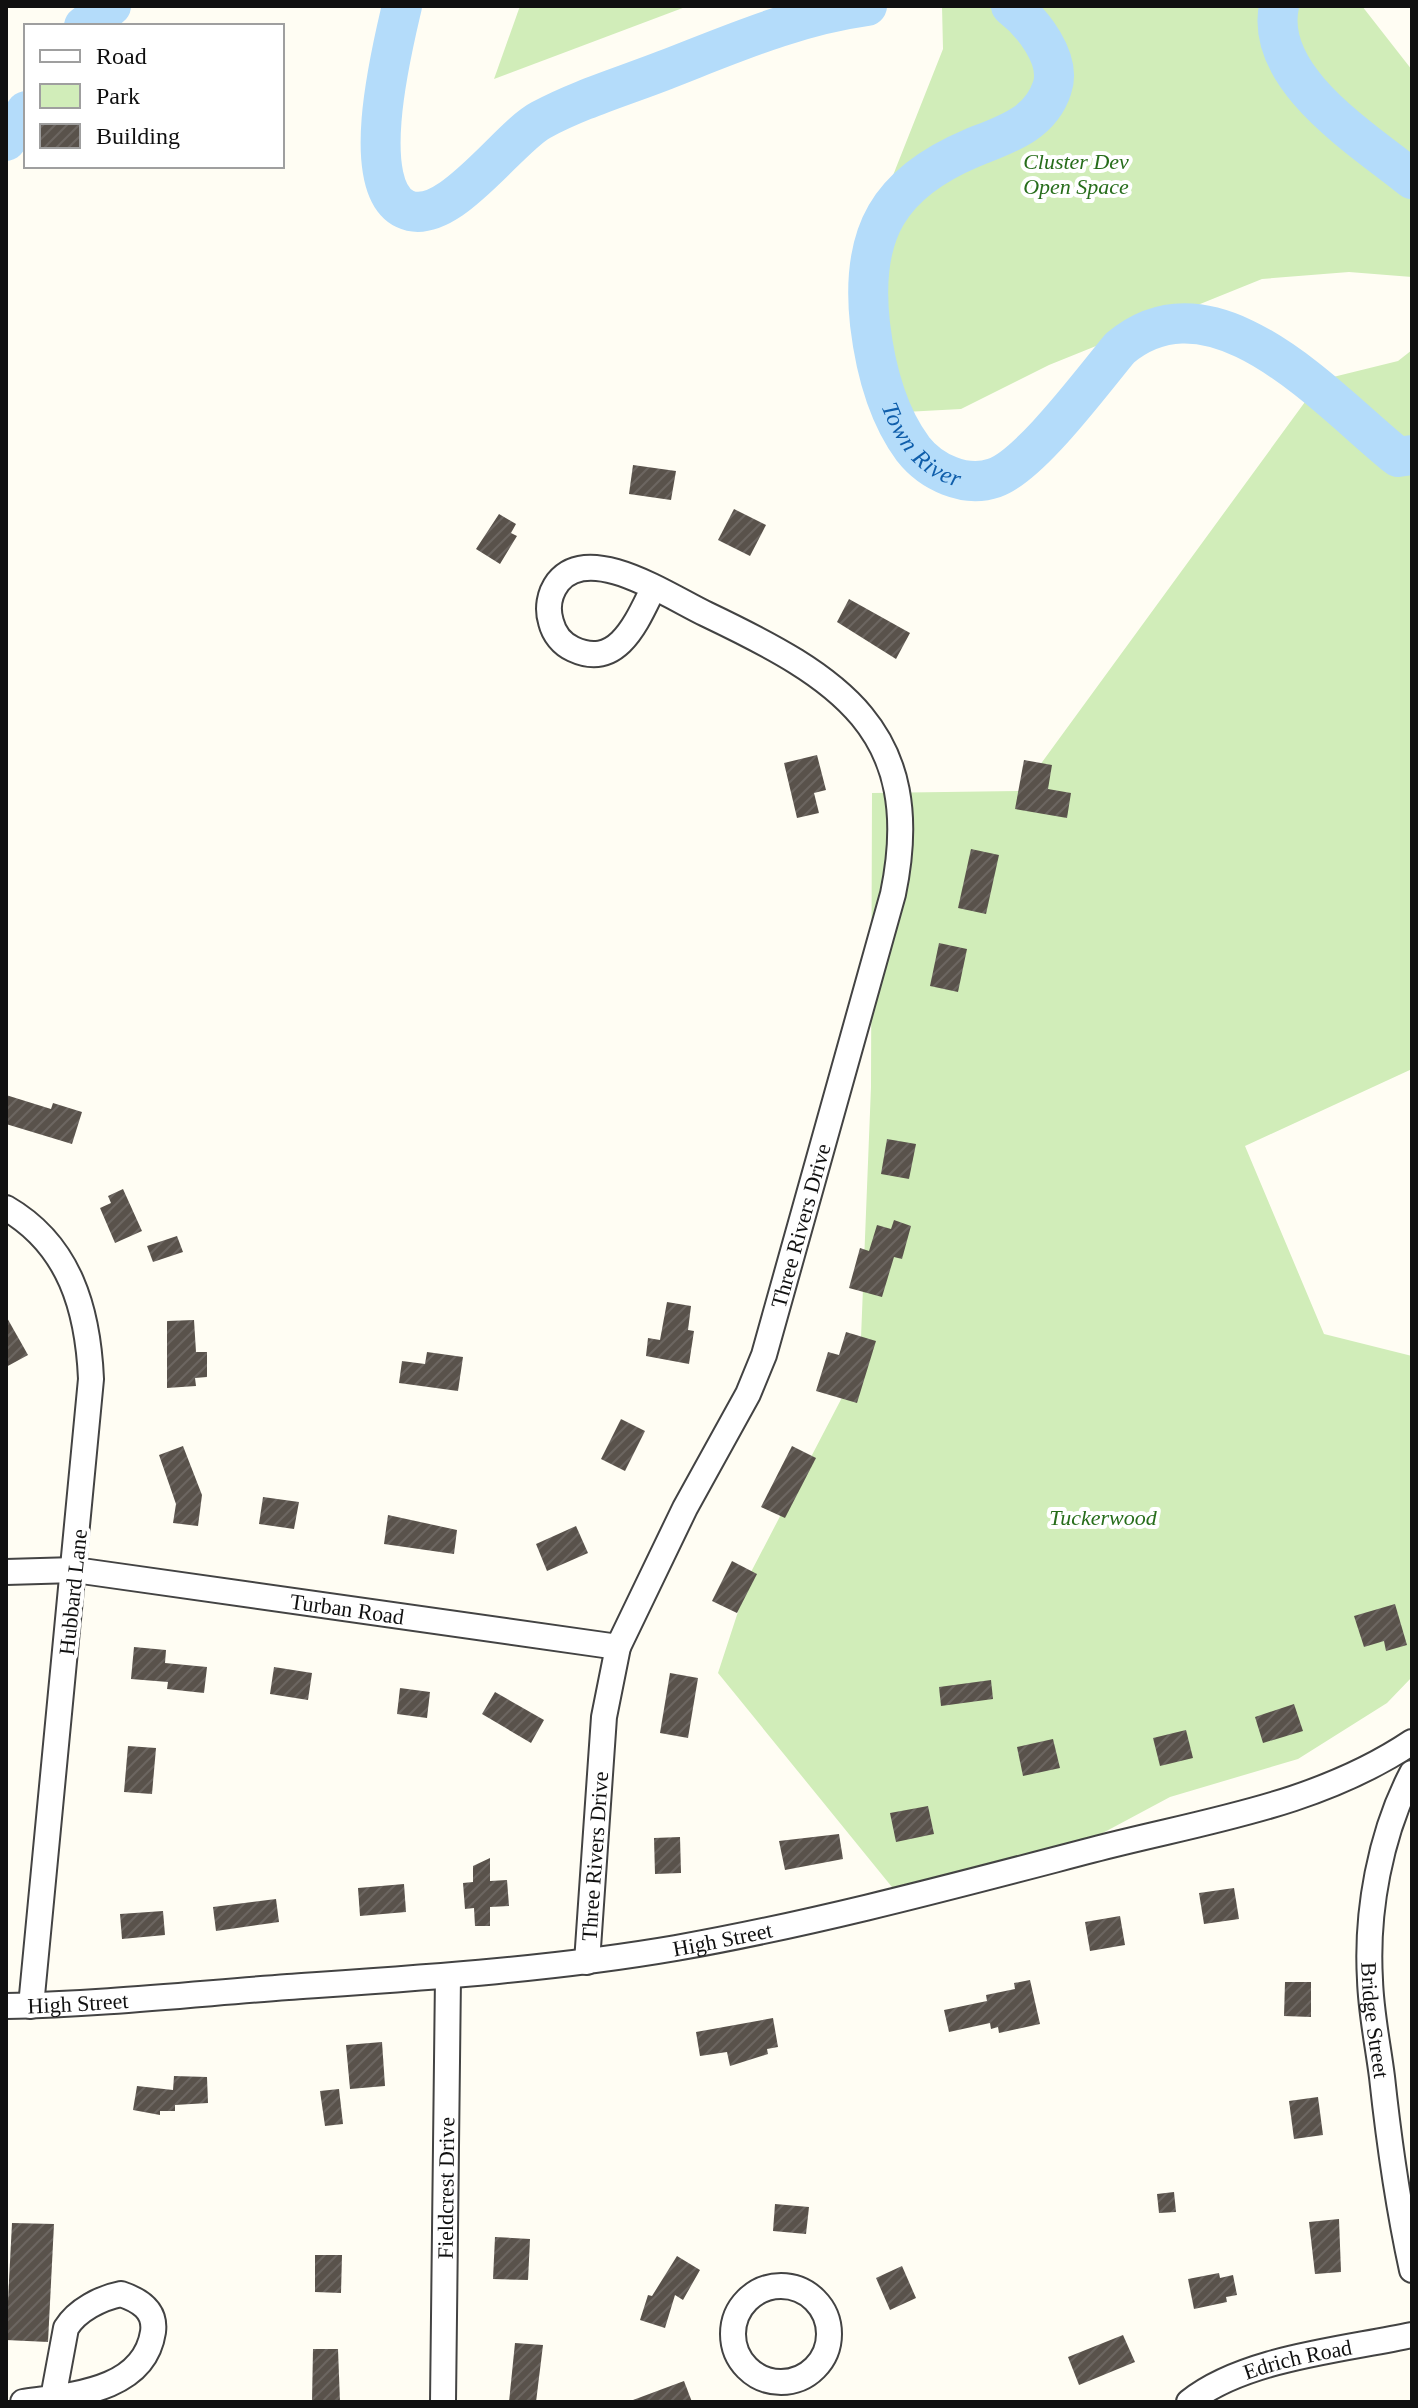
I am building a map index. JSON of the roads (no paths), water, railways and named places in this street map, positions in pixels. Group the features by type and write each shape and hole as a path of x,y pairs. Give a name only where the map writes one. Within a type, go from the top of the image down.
{"street":[{"name":"Three Rivers Drive","path":"587,1962 604,1717 618,1647 685,1508 748,1394 764,1355 877,953 901,845 900,810 891,768 877,738 850,702 817,672 773,646 653,589"},
{"name":"Hubbard Lane","path":"6,1208 34,1228 64,1264 75,1285 87,1327 90,1409 31,2006"},
{"name":"Turban Road","path":"6,1572 75,1570 618,1647"},
{"name":"High Street","path":"6,2006 448,1976 587,1962 804,1923 1247,1815 1334,1783 1412,1742"},
{"name":"Bridge Street","path":"1412,1773 1393,1815 1382,1858 1372,1919 1369,1978 1393,2170 1412,2270"},
{"name":"Fieldcrest Drive","path":"443,2402 448,1976"},
{"path":"785,2286 814,2298 826,2316 830,2337 817,2366 778,2392 747,2368 733,2337 744,2304 762,2290 785,2286"},
{"path":"6,2397 21,2402 53,2398 99,2388 134,2371 151,2343 154,2323 146,2306 121,2294 71,2319 66,2328 53,2398"},
{"name":"Edrich Road","path":"1189,2402 1226,2377 1253,2368 1412,2335"}],"waterway":[{"name":"Town River","path":"87,24 111,6"},
{"name":"Town River","path":"402,6 382,114 383,173 391,195 405,209 422,212 458,194 527,130 556,112 764,32 867,6"},
{"name":"Town River","path":"1011,6 1036,31 1049,54 1054,77 1046,101 1020,127 943,162 920,177 886,215 870,263 870,324 879,373 896,421 920,457 949,476 972,481 994,478 1009,470 1043,440 1120,348 1156,328 1194,324 1231,333 1268,352 1304,377 1398,457 1412,455"},
{"name":"Town River","path":"1279,6 1278,33 1287,58 1302,82 1344,126 1412,179"},
{"name":"Town River","path":"6,141 24,114"}],"park label":[{"name":"Cluster Dev Open Space","path":"1076,174"},
{"name":"Tuckerwood","path":"1103,1517"}]}
